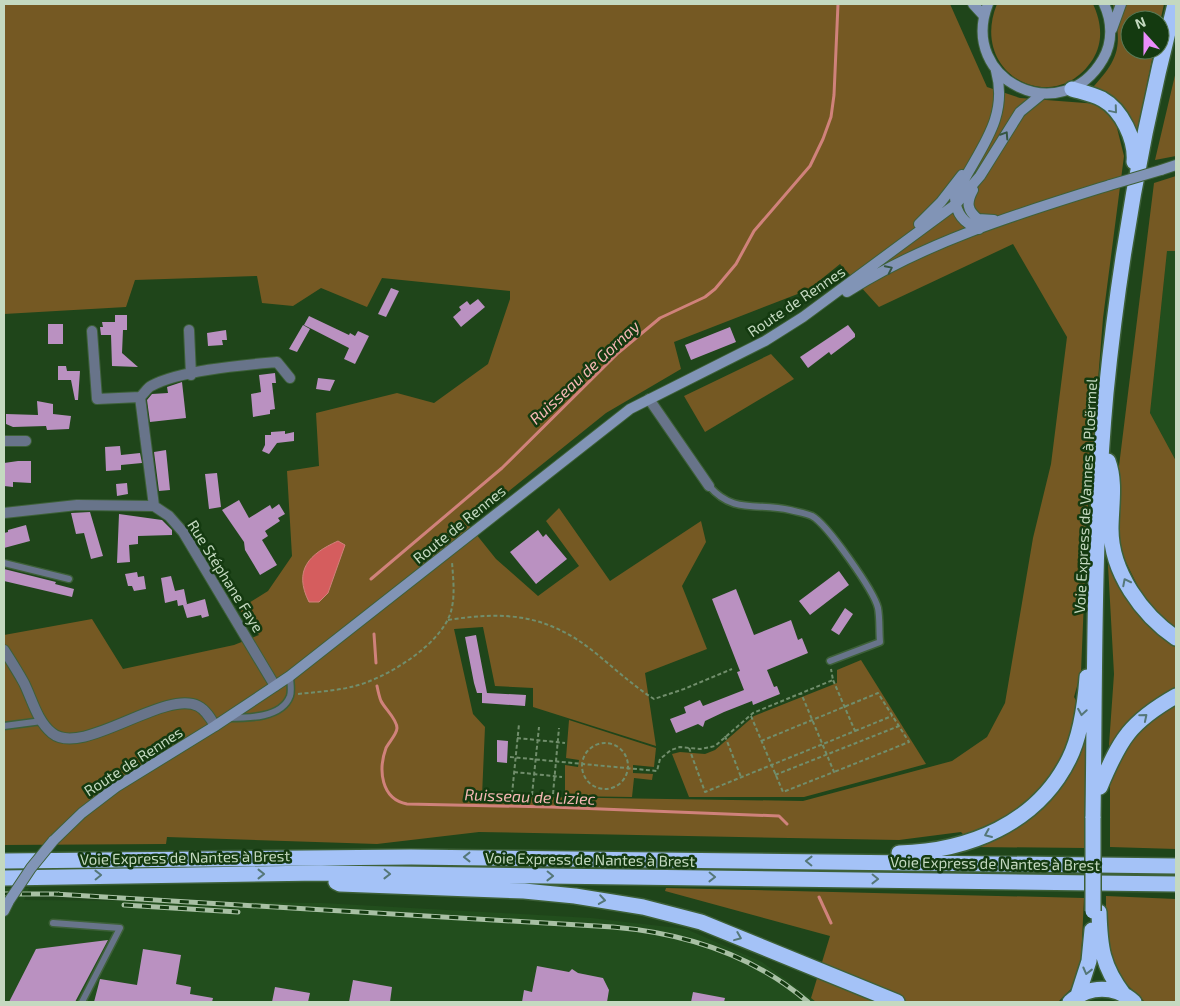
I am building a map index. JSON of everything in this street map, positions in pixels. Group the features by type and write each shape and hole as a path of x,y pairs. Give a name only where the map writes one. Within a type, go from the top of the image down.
{"highway":[{"name":"Voie Express de Vannes à Ploërmel","path":"1074,998 1089,961 1096,911 1098,560 1106,393 1128,229 1150,110 1175,4"},
{"name":"Voie Express de Vannes à Ploërmel","path":"1170,46 1176,25"},
{"path":"1170,48 1176,34"},
{"name":"Voie Express de Vannes à Ploërmel","path":"1097,818 1100,787 1103,564 1108,461 1135,231 1154,120 1167,60"},
{"path":"1072,89 1103,100 1114,108 1132,139 1134,156 1128,229"},
{"path":"1108,461 1112,473 1111,533 1119,567 1140,604 1176,638"},
{"path":"857,862 874,854 936,851 960,845 1000,830 1020,818 1052,789 1070,758 1080,722 1091,638 1092,570 1098,560"},
{"path":"1100,787 1114,755 1129,730 1154,709 1176,696"},
{"name":"Voie Express de Nantes à Brest","path":"4,861 411,857 1176,866"},
{"path":"1127,865 1142,858 1176,857"},
{"path":"321,874 340,884 524,891 575,896 643,907 701,922 897,1002"},
{"name":"Voie Express de Nantes à Brest","path":"4,878 321,874 1173,885"},
{"name":"Voie Express de Vannes à Ploërmel","path":"1096,911 1104,963 1109,974 1129,998"},
{"path":"1074,998 1095,989 1110,990 1129,998"}],"main road":[{"path":"973,4 984,16"},
{"path":"988,4 984,16 982,35 986,54 996,70 1017,86 1042,94 1072,89 1084,82 1096,70 1107,52 1111,32 1121,4"},
{"path":"1104,4 1111,32"},
{"name":"Route de Rennes","path":"956,204 959,189 995,126 1001,88 996,70"},
{"name":"Route de Rennes","path":"4,911 31,868 53,842 82,813 116,787 228,718 290,676 630,409 745,353 803,318 894,248 956,204 980,176 1020,112 1042,94"},
{"name":"Route de Rennes","path":"894,248 941,202 980,153"},
{"path":"830,298 844,294 865,281 923,252 1005,218 1176,165"},
{"path":"980,176 968,199 969,210 978,219 1005,218"},
{"path":"956,204 960,216 968,225 979,229"}],"street":[{"path":"189,330 191,375"},
{"path":"92,331 97,399 140,397 150,386 221,368 278,362 290,378"},
{"path":"4,513 78,505 154,506 140,397"},
{"path":"649,399 709,486"},
{"path":"4,441 26,442"},
{"name":"Rue Stéphane Faye","path":"154,506 169,516 183,532 276,686"},
{"path":"4,650 23,681 42,721 52,734 63,738 74,739 183,702 198,706 208,714 215,726"}],"lane":[{"path":"709,486 730,502 746,507 787,509 812,517 828,530 872,595 878,608 880,642 830,660"},
{"path":"4,563 69,579"},
{"path":"228,718 253,718 272,712 286,703 290,694 290,676"},
{"path":"4,726 42,721"},
{"path":"54,923 120,928 82,1002"}],"path":[{"path":"290,694 352,687 376,679 420,652 437,635 448,620 452,608 454,582 451,549"},
{"path":"448,620 476,616 505,615 531,618 575,637 654,699 732,669"},
{"path":"830,660 832,680 855,731"},
{"path":"510,756 657,771 664,754 680,747 700,750 715,746 750,715 832,680"},
{"path":"802,693 834,772"},
{"path":"750,715 771,765 783,792 909,742 878,693 761,741"},
{"path":"689,748 705,792 893,716"},
{"path":"512,794 519,724"},
{"path":"775,774 899,726"},
{"path":"532,795 539,727"},
{"path":"553,794 559,728"},
{"path":"726,736 741,777"},
{"path":"518,738 565,743"},
{"path":"607,743 620,748 628,761 628,768 626,777 620,784 612,789 602,790 586,781 582,773 581,764 583,757 593,746 607,743"},
{"path":"514,772 562,777"}],"shaded area":[{"path":"4,4 950,4 987,87 1020,98 1098,104 1094,86 1110,66 1117,48 1118,39 1113,4 1164,4 1163,10 1120,10 1120,60 1152,60 1138,129 1117,128 1124,156 1103,318 1088,504 1081,672 1074,697 1089,723 1085,848 975,847 961,832 899,840 479,832 377,844 167,837 166,844 4,845 4,635 92,619 123,669 234,645 259,635 239,609 268,591 292,556 287,471 319,466 316,413 397,393 434,403 488,364 510,299 510,291 382,278 367,307 321,288 293,306 262,303 257,276 135,280 126,307 4,314","holes":["1013,244 1067,337 1051,464 1033,538 1005,703 987,737 952,761 803,801 482,796 485,727 473,714 454,629 483,627 495,686 533,688 533,707 656,746 645,673 707,649 682,586 706,542 701,521 610,581 559,508 546,521 579,566 538,596 496,559 468,524 606,413 681,369 674,342 808,290 840,264 879,307"]},
{"path":"997,4 1093,4 1098,17 1100,38 1093,59 1077,77 1058,86 1038,87 1020,81 1005,68 994,51 991,29"},
{"path":"1176,71 1176,156 1155,160"},
{"path":"1176,176 1176,251 1167,251 1150,413 1176,461 1176,630 1146,603 1120,550 1117,526 1119,466 1154,183"},
{"path":"1167,251 1176,251 1176,461 1150,413"},
{"path":"771,354 794,379 705,432 684,396"},
{"path":"338,541 345,545 328,593 319,602 309,602 304,591 303,572 312,558"},
{"path":"1111,564 1128,599 1151,627 1176,645 1176,849 1110,847 1110,781 1119,759 1109,745 1114,674 1108,565"},
{"path":"861,660 926,764 804,797 689,797 672,754 680,752 705,754 715,750 754,716 837,683 837,670"},
{"path":"569,720 656,748 654,767 633,765 633,773 653,774 652,780 634,778 632,797 565,796 565,765 578,767 579,760 566,758"},
{"path":"4,888 29,888 24,900 322,903 591,918 686,929 762,962 816,1002 4,1002"},
{"path":"666,888 1084,898 1081,962 1075,985 1058,1002 816,1002 811,998 830,936 665,891"},
{"path":"1106,896 1176,899 1176,1002 1145,1002 1117,975 1106,942"}],"building":[{"path":"391,288 399,291 386,317 378,314"},
{"path":"478,299 485,307 461,327 453,317 461,310 459,307 467,301 470,305"},
{"path":"115,315 127,315 127,330 123,330 122,353 138,367 112,366 111,335 101,335 100,327 103,327 102,322 115,322"},
{"path":"309,316 349,335 350,333 355,336 358,331 369,336 355,364 344,359 349,348 304,325"},
{"path":"48,324 63,324 63,344 48,344"},
{"path":"303,325 310,329 297,352 289,349"},
{"path":"848,325 855,334 855,337 831,355 829,352 808,368 800,357"},
{"path":"730,327 736,342 691,360 685,345"},
{"path":"226,330 227,340 222,340 223,345 208,346 207,333"},
{"path":"58,366 66,366 67,371 80,371 78,400 75,400 71,380 58,380"},
{"path":"275,373 276,383 272,383 275,409 270,410 270,414 253,417 251,394 261,392 259,375"},
{"path":"318,378 335,380 330,391 316,389"},
{"path":"182,382 186,418 150,422 147,400 152,394 168,393 167,387"},
{"path":"37,401 53,404 53,414 71,416 69,429 47,430 46,426 13,427 6,424 6,414 38,415"},
{"path":"285,431 285,434 294,432 294,441 277,443 269,454 262,451 265,445 265,435 271,435 271,432"},
{"path":"120,446 121,455 140,453 142,463 121,465 121,470 106,471 105,447"},
{"path":"166,450 170,490 159,491 154,452"},
{"path":"31,461 31,483 13,482 13,487 4,486 4,463"},
{"path":"217,473 221,507 209,509 205,474"},
{"path":"127,483 128,494 117,496 116,484"},
{"path":"239,500 249,518 270,505 272,509 279,504 285,514 278,518 280,521 265,531 268,536 262,540 277,565 260,575 245,550 244,542 222,510"},
{"path":"90,512 103,556 91,559 84,533 76,534 71,513"},
{"path":"119,514 162,520 172,530 172,535 138,536 138,544 129,545 130,562 117,563"},
{"path":"26,525 30,541 4,548 4,533"},
{"path":"538,530 543,537 546,534 567,559 536,584 510,552"},
{"path":"4,569 56,582 55,584 74,589 72,597 4,581"},
{"path":"839,571 849,585 810,615 799,601"},
{"path":"137,572 138,577 144,576 146,589 134,591 132,586 128,586 125,574"},
{"path":"171,576 175,591 184,589 187,604 184,605 205,599 209,616 202,618 201,615 187,618 183,605 178,606 177,600 165,603 161,578"},
{"path":"736,589 754,635 791,620 798,640 802,638 808,653 767,670 774,687 777,686 780,694 753,705 752,701 724,712 705,721 703,727 698,724 676,733 670,719 686,713 684,707 700,700 703,706 744,690 737,672 740,671 712,599"},
{"path":"845,608 853,614 839,635 831,630"},
{"path":"476,635 487,693 526,695 525,706 482,703 482,693 477,693 474,683 465,637"},
{"path":"497,740 508,741 507,763 497,762"},
{"path":"108,940 75,1002 9,1002 36,949"},
{"path":"143,949 181,955 176,984 191,987 190,994 213,998 212,1002 94,1002 100,979 137,985"},
{"path":"537,966 569,972 572,969 578,973 603,978 609,990 607,1002 522,1002 524,990 532,992"},
{"path":"353,980 392,987 390,1002 349,1002"},
{"path":"275,987 310,993 308,1002 272,1002"},
{"path":"693,992 725,998 724,1002 691,1002"}],"waterway":[{"name":"Ruisseau de Gornay","path":"371,579 502,468 618,353 660,318 705,297 715,289 736,264 754,231 810,166 823,139 831,117 834,95 838,4"},
{"name":"Ruisseau de Liziec","path":"374,634 376,663"},
{"name":"Ruisseau de Liziec","path":"377,686 381,701 393,718 397,728 386,748 382,774 387,790 398,801 407,804 551,807 779,816 787,824"},
{"name":"Ruisseau de Liziec","path":"819,897 831,923"}],"railway":[{"path":"4,894 59,894"},
{"path":"54,894 640,930 691,941 741,959 764,971 808,1002"},
{"path":"124,905 238,912"}]}
